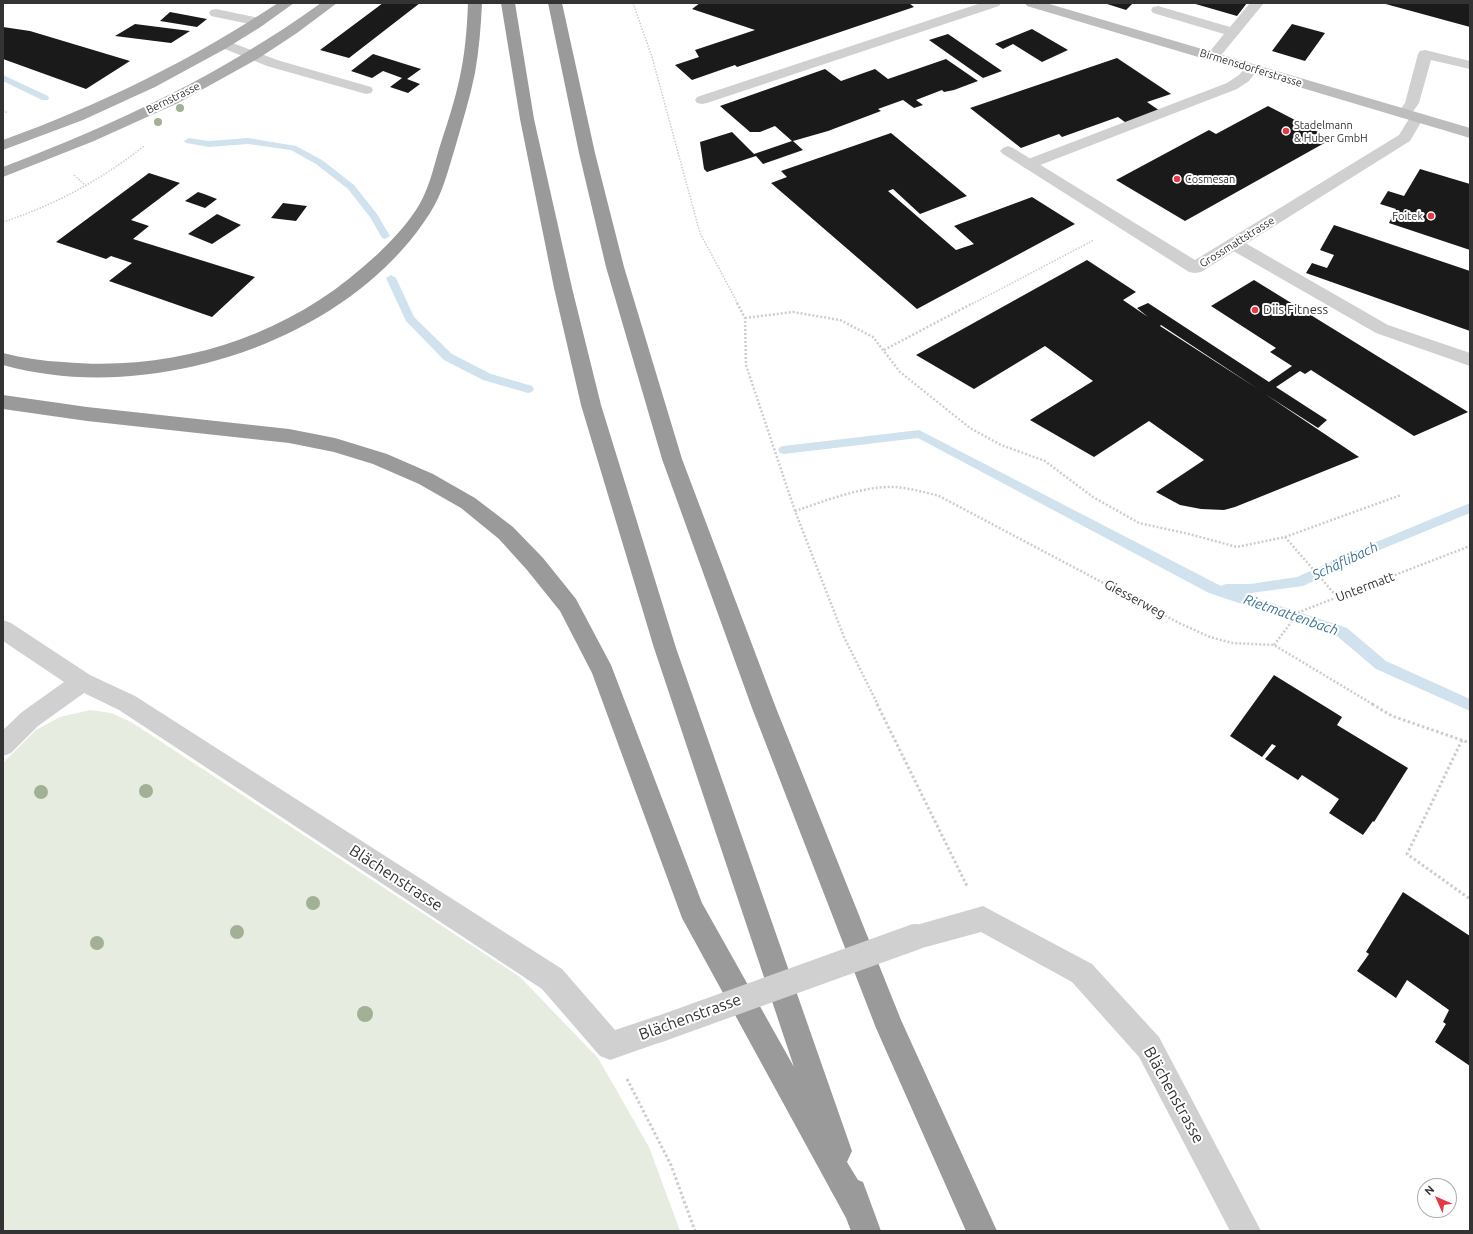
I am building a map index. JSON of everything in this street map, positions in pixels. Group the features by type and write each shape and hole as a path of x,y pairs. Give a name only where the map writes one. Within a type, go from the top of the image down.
{"highway":[{"path":"3,359 63,371 111,372 160,368 204,359 252,343 288,326 327,304 356,283 408,233 423,211 441,172 468,74 474,32 475,3"},
{"path":"508,3 527,119 562,288 591,405 665,648 861,1219"},
{"path":"555,3 586,153 615,267 672,459 761,700 890,1028 982,1231"},
{"path":"574,26 577,41 586,153"},
{"path":"3,402 94,415 289,436 335,446 380,459 426,479 468,503 506,534 536,564 568,605 603,672 691,909 861,1219"}],"main road":[{"name":"Bernstrasse","path":"3,145 48,129 137,90 225,44 287,3"},
{"name":"Bernstrasse","path":"3,172 82,141 186,93 278,40 330,3"},
{"name":"Birmensdorferstrasse","path":"1032,3 1470,133"}],"street":[{"path":"702,100 994,3"},
{"path":"1213,56 1257,3"},
{"path":"1158,10 1233,32"},
{"path":"216,13 259,22"},
{"path":"225,44 272,63 366,90"},
{"name":"Grossmattstrasse","path":"1008,151 1195,268 1405,138 1412,103 1425,54 1470,65"},
{"path":"1029,164 1232,86 1244,78 1252,68"},
{"path":"1234,244 1382,329 1470,360"},
{"name":"Blächenstrasse","path":"3,629 82,682 127,703 552,979 610,1046 915,937 983,919 1082,973 1149,1047 1246,1231"},
{"path":"3,746 30,719 82,682"}],"path":[{"path":"633,3 652,58 700,232 745,318 746,365 795,511 844,637 983,919"},
{"path":"3,222 54,203 87,187 119,166 148,142"},
{"path":"884,350 1125,224"},
{"path":"745,318 793,312 840,320 873,337 900,372 970,428 1001,445 1045,460 1094,497 1139,523 1238,547 1286,537 1402,495"},
{"name":"Giesserweg","path":"795,511 854,492 893,487 915,490 939,496 1166,616 1210,637 1232,643 1274,645 1392,716 1470,742"},
{"path":"1286,537 1338,598"},
{"name":"Untermatt","path":"1274,645 1299,612 1470,546"},
{"path":"1462,740 1407,854 1470,899"},
{"path":"610,1046 671,1165 695,1231"}],"shaded area":[{"path":"90,710 111,713 131,722 520,977 598,1058 649,1147 680,1231 3,1231 3,763 36,730 60,717"}],"building":[{"path":"383,3 420,3 349,58 320,50"},
{"path":"700,3 909,3 914,7 737,67 735,65 692,80 675,65 699,57 695,50 755,30 692,9"},
{"path":"1104,3 1133,3 1126,10"},
{"path":"1192,3 1247,3 1237,16"},
{"path":"1382,3 1470,3 1470,27"},
{"path":"170,12 207,19 197,27 160,21"},
{"path":"135,24 190,31 171,43 115,36"},
{"path":"1292,24 1325,33 1305,61 1272,51"},
{"path":"3,27 30,31 130,61 86,89 3,59"},
{"path":"1032,29 1068,50 1042,62 1013,44 1003,49 995,44"},
{"path":"948,34 1002,71 983,78 929,40"},
{"path":"373,54 421,69 407,79 420,84 408,93 390,87 402,78 383,71 372,78 351,71"},
{"path":"1117,58 1171,94 1147,102 1163,113 1129,125 1118,117 1062,137 1059,134 1021,148 970,108"},
{"path":"946,59 978,81 954,90 944,92 942,90 916,100 923,105 914,108 903,100 878,109 881,111 828,131 793,141 803,150 763,164 756,156 707,172 704,169 700,142 732,132 754,154 792,141 775,126 760,132 750,132 720,106 825,69 841,81 875,69 888,79"},
{"path":"1268,106 1320,133 1322,136 1320,136 1328,141 1185,221 1116,180 1209,130 1216,134"},
{"path":"891,133 967,196 920,214 893,189 888,191 956,250 974,244 954,226 1032,197 1075,224 917,309 771,183 787,177 781,171"},
{"name":"Foitek","path":"1420,169 1470,184 1470,250 1389,223 1396,209 1380,204 1388,191 1404,196"},
{"path":"149,173 180,183 131,220 149,226 133,239 255,277 212,317 109,281 132,263 111,256 106,259 56,242"},
{"path":"198,192 217,199 205,208 185,201"},
{"path":"283,203 307,206 296,221 271,218"},
{"path":"217,214 241,225 212,244 188,234"},
{"path":"1334,225 1470,271 1470,331 1306,273 1312,263 1327,268 1334,255 1320,250"},
{"path":"1087,260 1136,292 1123,300 1148,317 1137,308 1148,303 1269,382 1292,366 1270,352 1276,348 1211,306 1254,280 1468,412 1414,436 1311,370 1305,374 1300,371 1276,387 1327,420 1318,428 1265,394 1359,457 1235,507 1224,510 1201,509 1180,505 1156,492 1204,460 1149,421 1094,457 1030,420 1093,381 1045,346 974,389 916,355","holes":["1161,325 1258,389 1160,326"]},
{"path":"1274,675 1342,717 1337,725 1408,768 1374,822 1373,821 1363,835 1329,813 1339,799 1302,775 1298,780 1265,759 1276,746 1272,744 1262,757 1230,736"},
{"path":"1403,892 1470,936 1470,1066 1435,1042 1446,1024 1443,1022 1449,1010 1407,980 1396,998 1357,971 1369,954 1366,952"}],"waterway":[{"name":"Schäflibach","path":"3,78 45,98"},
{"path":"189,141 209,144 248,141 293,148 319,162 351,187 374,216 385,236"},
{"path":"391,278 410,319 448,357 487,377 528,389"},
{"name":"Rietmattenbach","path":"784,450 919,434 1214,589 1342,632 1381,665 1470,705"},
{"name":"Schäflibach","path":"1226,589 1250,589 1299,582 1373,548 1470,508"}],"place":[{"name":"Stadelmann & Huber GmbH","path":"1286,131"},
{"name":"Cosmesan","path":"1177,179"},
{"name":"Foitek","path":"1431,216"},
{"name":"Diis Fitness","path":"1255,310"}]}
